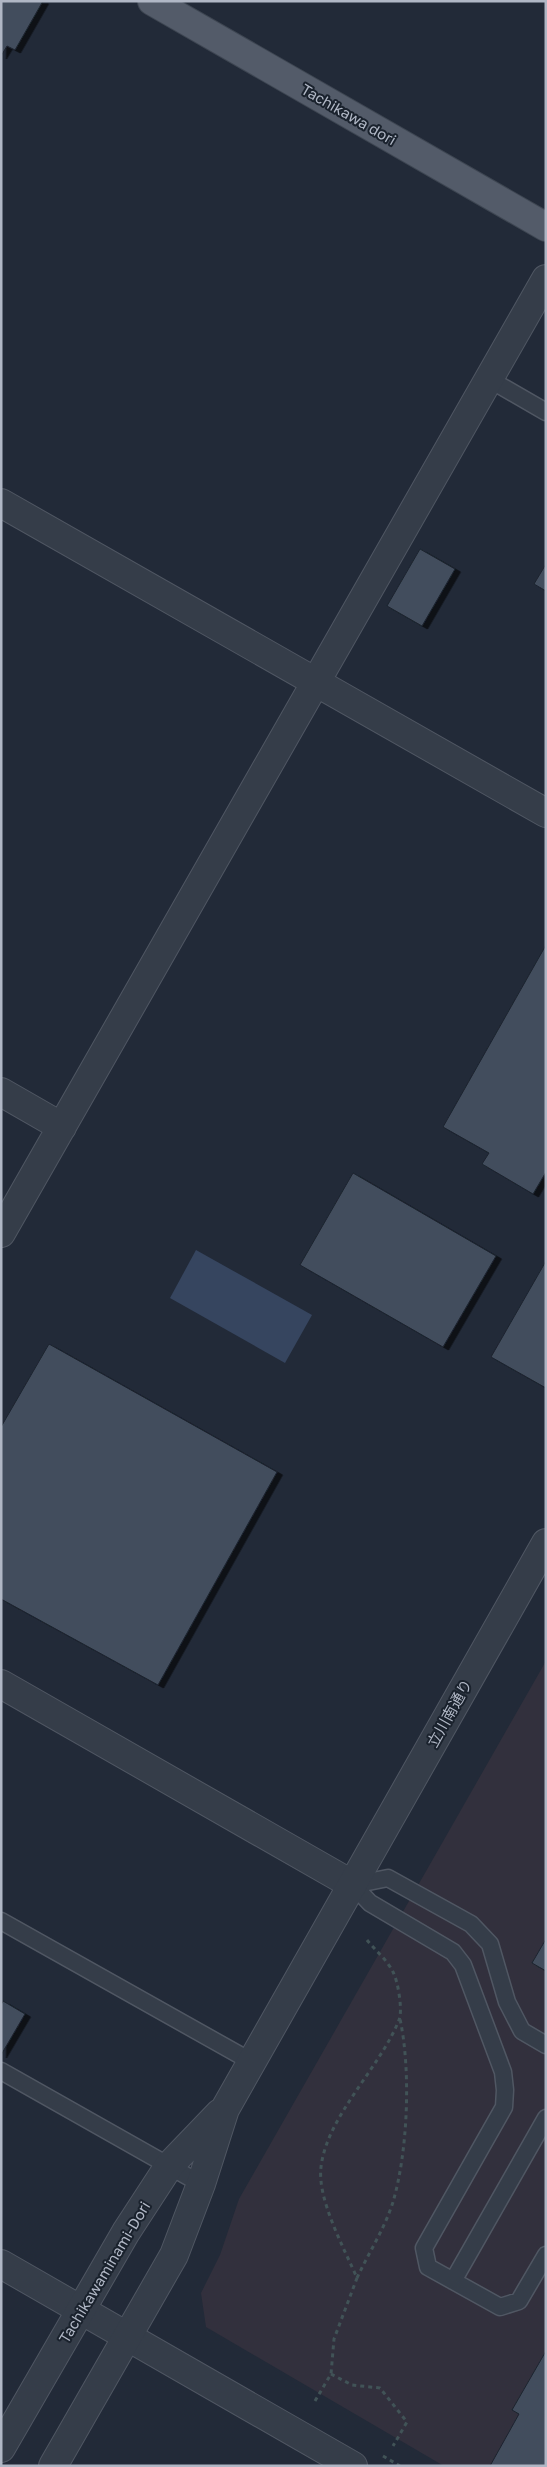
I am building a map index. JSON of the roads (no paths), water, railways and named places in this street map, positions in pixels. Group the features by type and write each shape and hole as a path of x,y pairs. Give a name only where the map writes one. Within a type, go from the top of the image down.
{"main road":[{"name":"Tachikawa dori","path":"152,1 546,227"}],"street":[{"path":"1,1233 546,278"},
{"path":"1,503 546,813"},
{"path":"1,1092 62,1127"},
{"name":"立川南通り","path":"353,1884 546,1542"},
{"path":"1,1684 353,1884"},
{"name":"Tachikawaminami-Dori","path":"53,2466 174,2254 201,2184 225,2109 353,1884"},
{"name":"Tachikawaminami-Dori","path":"1,2448 126,2232 169,2166 225,2109"},
{"path":"1,2264 353,2466"}],"lane":[{"path":"489,379 546,412"},
{"path":"353,1884 388,1878 471,1924 490,1944 507,2002 522,2031 546,2045"},
{"path":"353,1884 370,1903 453,1952 463,1965 503,2072 506,2090 504,2107 424,2248 428,2267 500,2307 520,2301 546,2255"},
{"path":"1,1921 252,2062"},
{"path":"1,2071 201,2184"},
{"path":"454,2282 546,2118"}],"water":[{"path":"196,1250 312,1315 285,1363 170,1298"}]}
